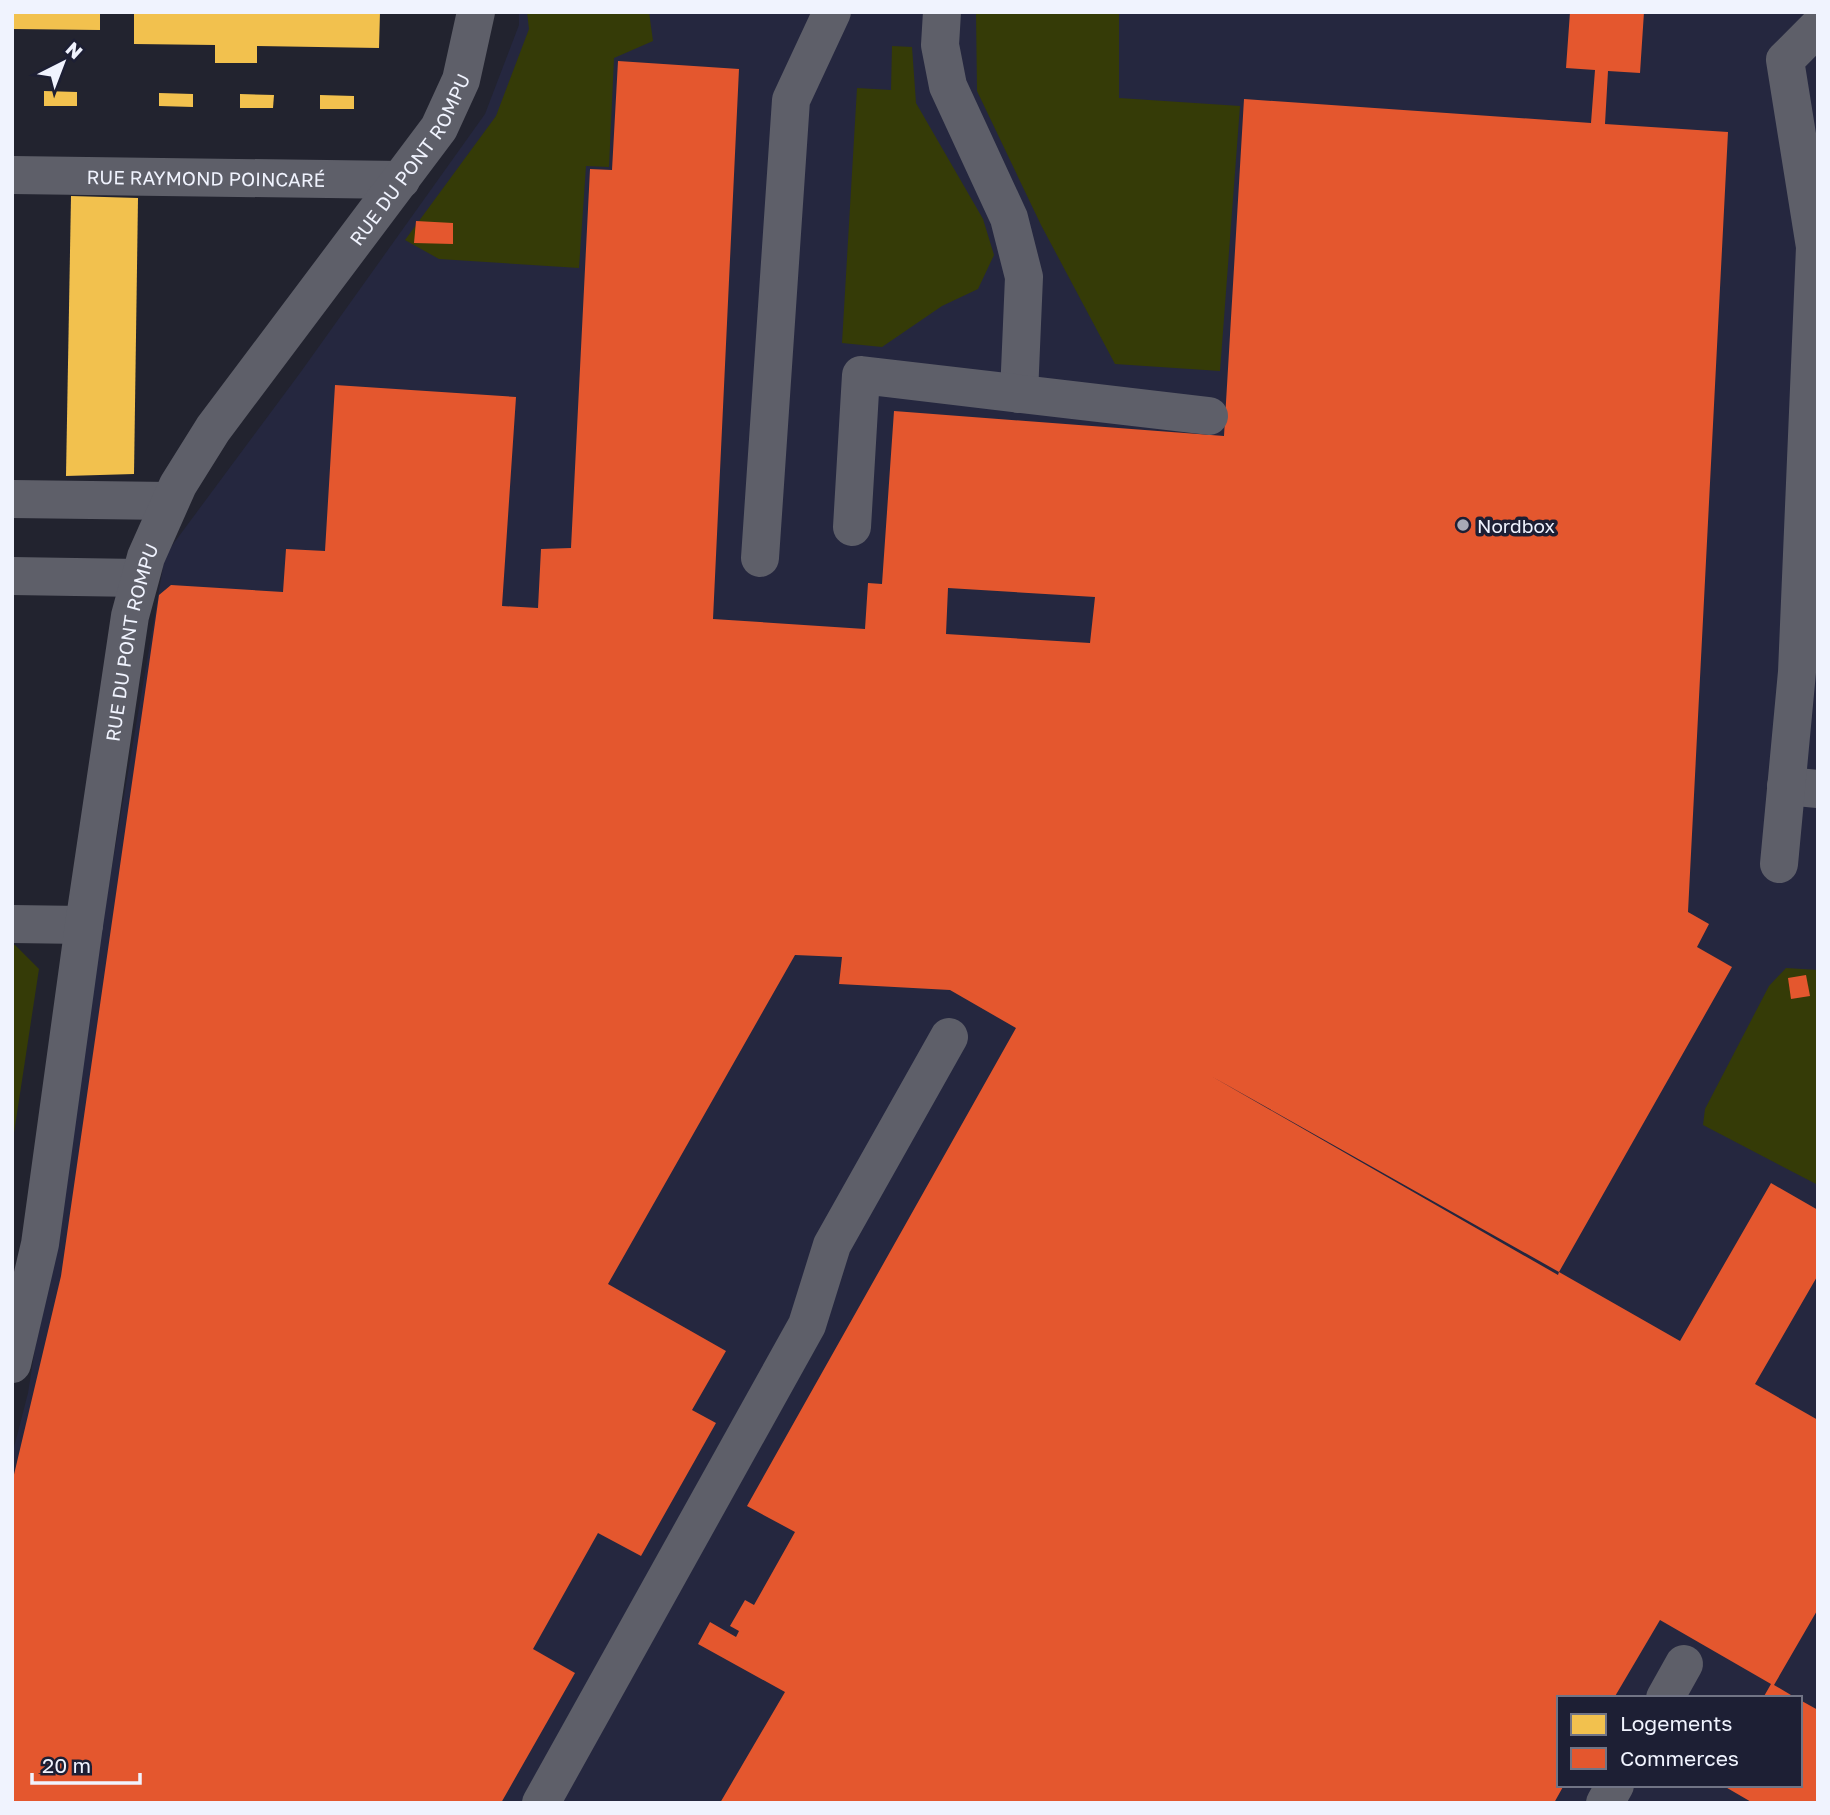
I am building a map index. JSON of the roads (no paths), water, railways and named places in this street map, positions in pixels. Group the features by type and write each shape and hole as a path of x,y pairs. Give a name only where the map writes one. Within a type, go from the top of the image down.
{"street":[{"name":"RUE DU PONT ROMPU","path":"12,1364 40,1244 83,925 130,616 139,578 170,501 197,454 240,391 439,128 453,102 468,57 476,12"},
{"path":"760,558 791,100 831,12"},
{"path":"942,12 940,45 948,86 1009,218 1024,277 1019,394"},
{"path":"1779,864 1802,788 1797,672 1815,247 1785,60 1818,27"},
{"name":"RUE RAYMOND POINCARÉ","path":"12,175 401,180"},
{"path":"852,527 861,375 1209,416"},
{"path":"12,499 170,501"},
{"path":"12,576 139,578"},
{"path":"12,924 83,925"},
{"path":"541,1803 807,1325 832,1245 949,1037"},
{"path":"1666,1696 1684,1664"},
{"path":"1605,1803 1614,1787"}],"place":[{"name":"Nordbox","path":"1463,525"}]}
